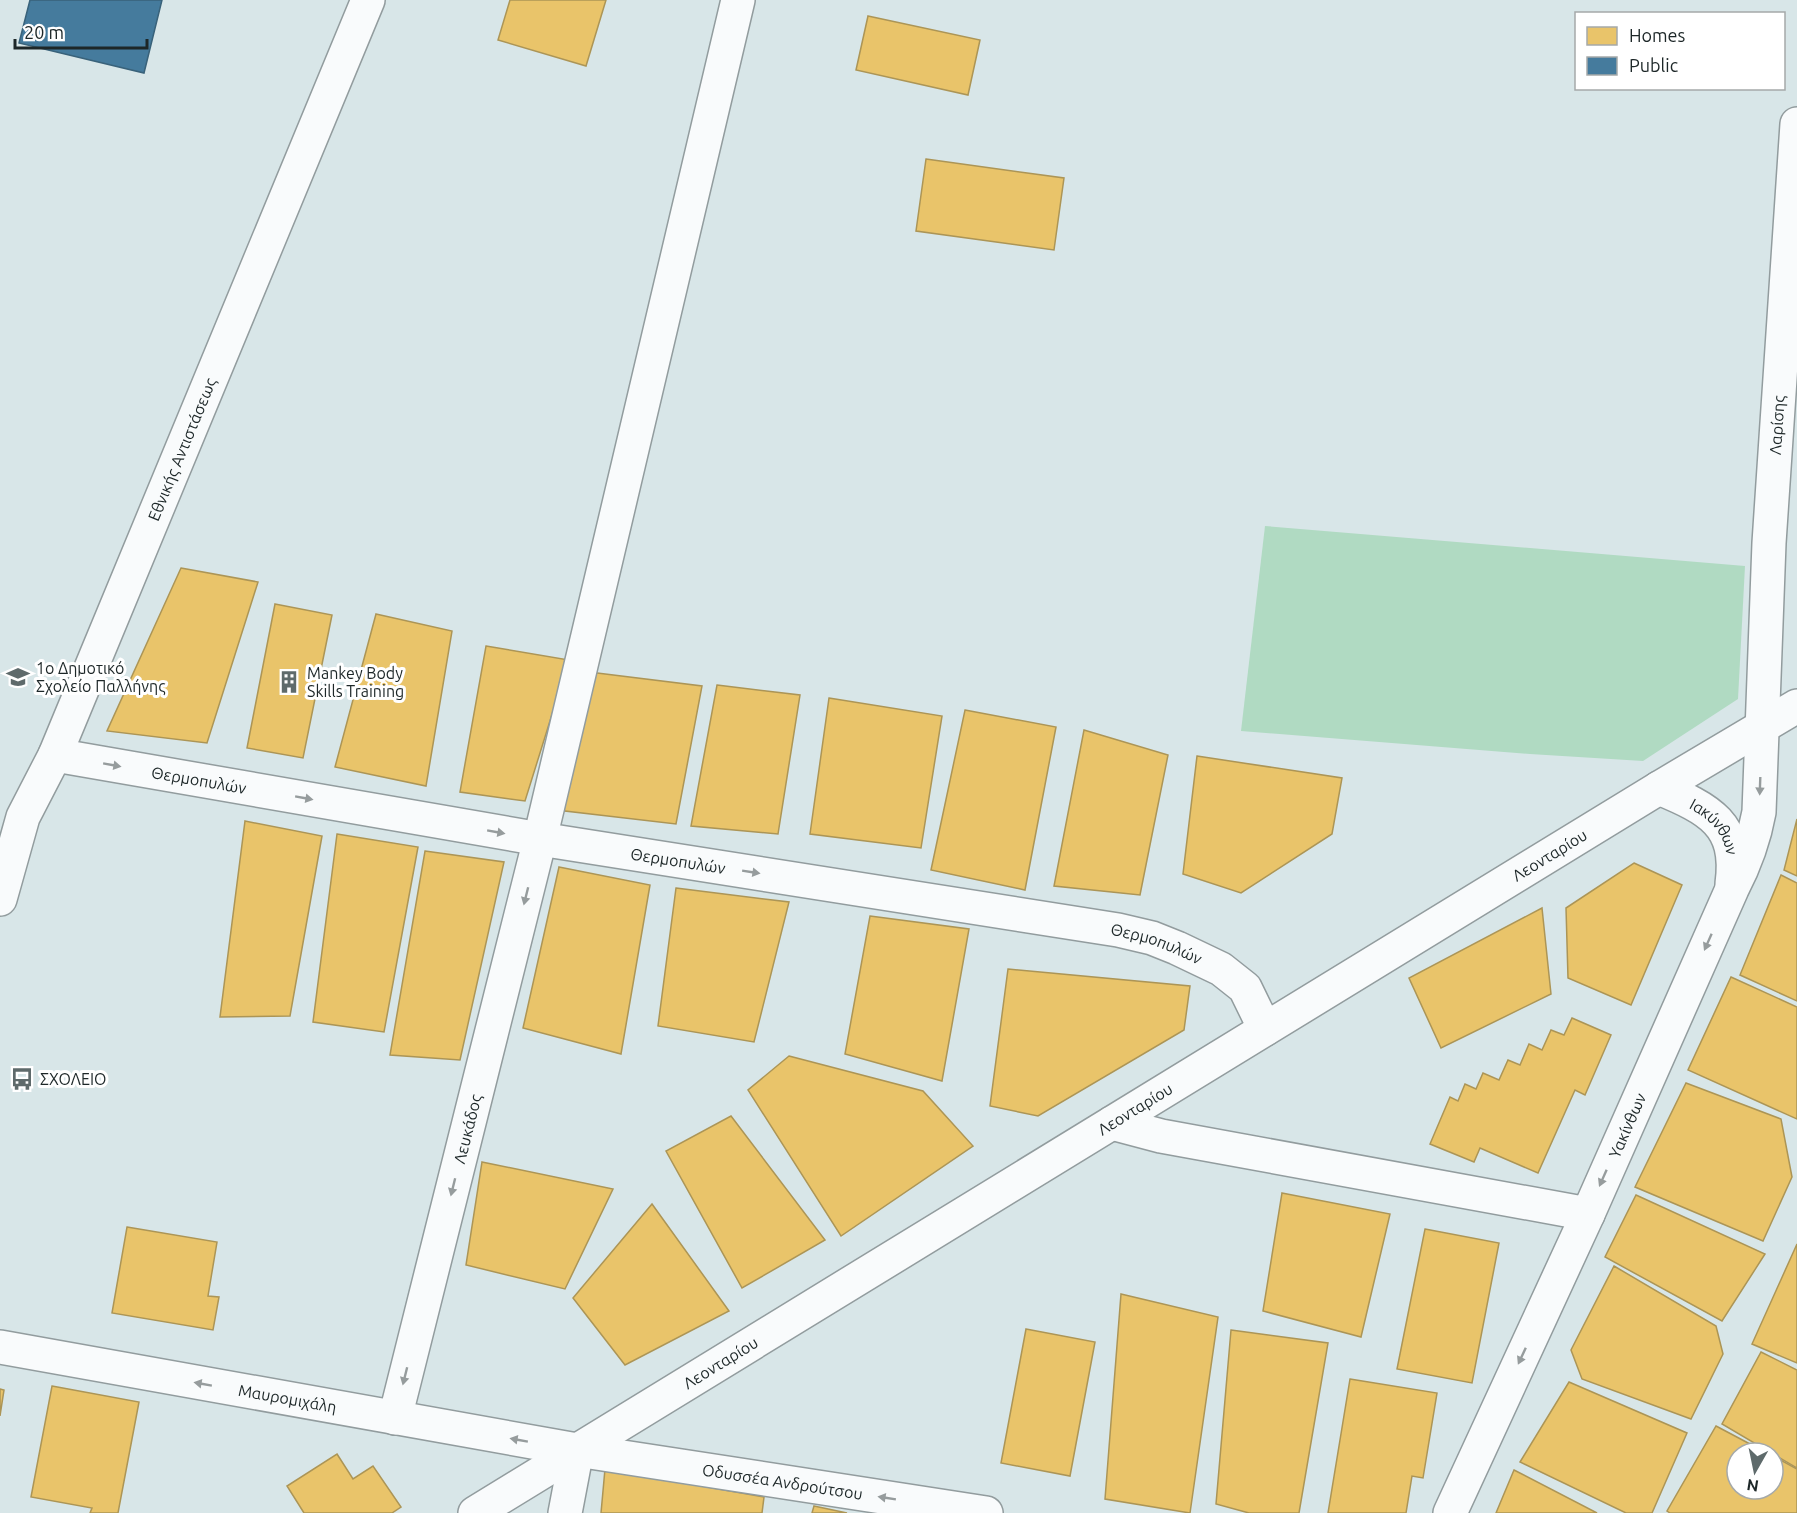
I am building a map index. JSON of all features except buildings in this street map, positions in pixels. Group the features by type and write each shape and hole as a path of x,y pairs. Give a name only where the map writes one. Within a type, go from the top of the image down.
{"street":[{"name":"Εθνικής Αντιστάσεως","path":"0,898 23,817 55,755 368,0"},
{"name":"Λευκάδος","path":"395,1418 540,839 738,0"},
{"name":"Λαρίσης","path":"1762,727 1769,543 1797,124"},
{"name":"Λεονταρίου","path":"475,1513 1659,788 1797,706"},
{"name":"Υακίνθων","path":"1450,1513 1588,1214 1750,850 1757,825 1762,727"},
{"name":"Θερμοπυλών","path":"55,755 540,839 1118,930 1152,938 1201,958 1221,969 1245,988 1265,1029"},
{"name":"Ιακύνθων","path":"1659,788 1706,812 1728,836 1735,862 1732,889"},
{"path":"1112,1123 1161,1136 1588,1214"},
{"name":"Μαυρομιχάλη","path":"0,1347 577,1450"},
{"path":"635,1414 636,1440 651,1462"},
{"path":"565,1513 577,1450"},
{"name":"Οδυσσέα Ανδρούτσου","path":"577,1450 986,1513"}],"green space":[{"path":"1265,526 1745,566 1738,699 1643,761 1241,731"}],"place":[{"name":"1ο Δημοτικό Σχολείο Παλλήνης","path":"18,677"},
{"name":"Mankey Body Skills Training","path":"289,682"},
{"name":"ΣΧΟΛΕΙΟ","path":"22,1079"}]}
